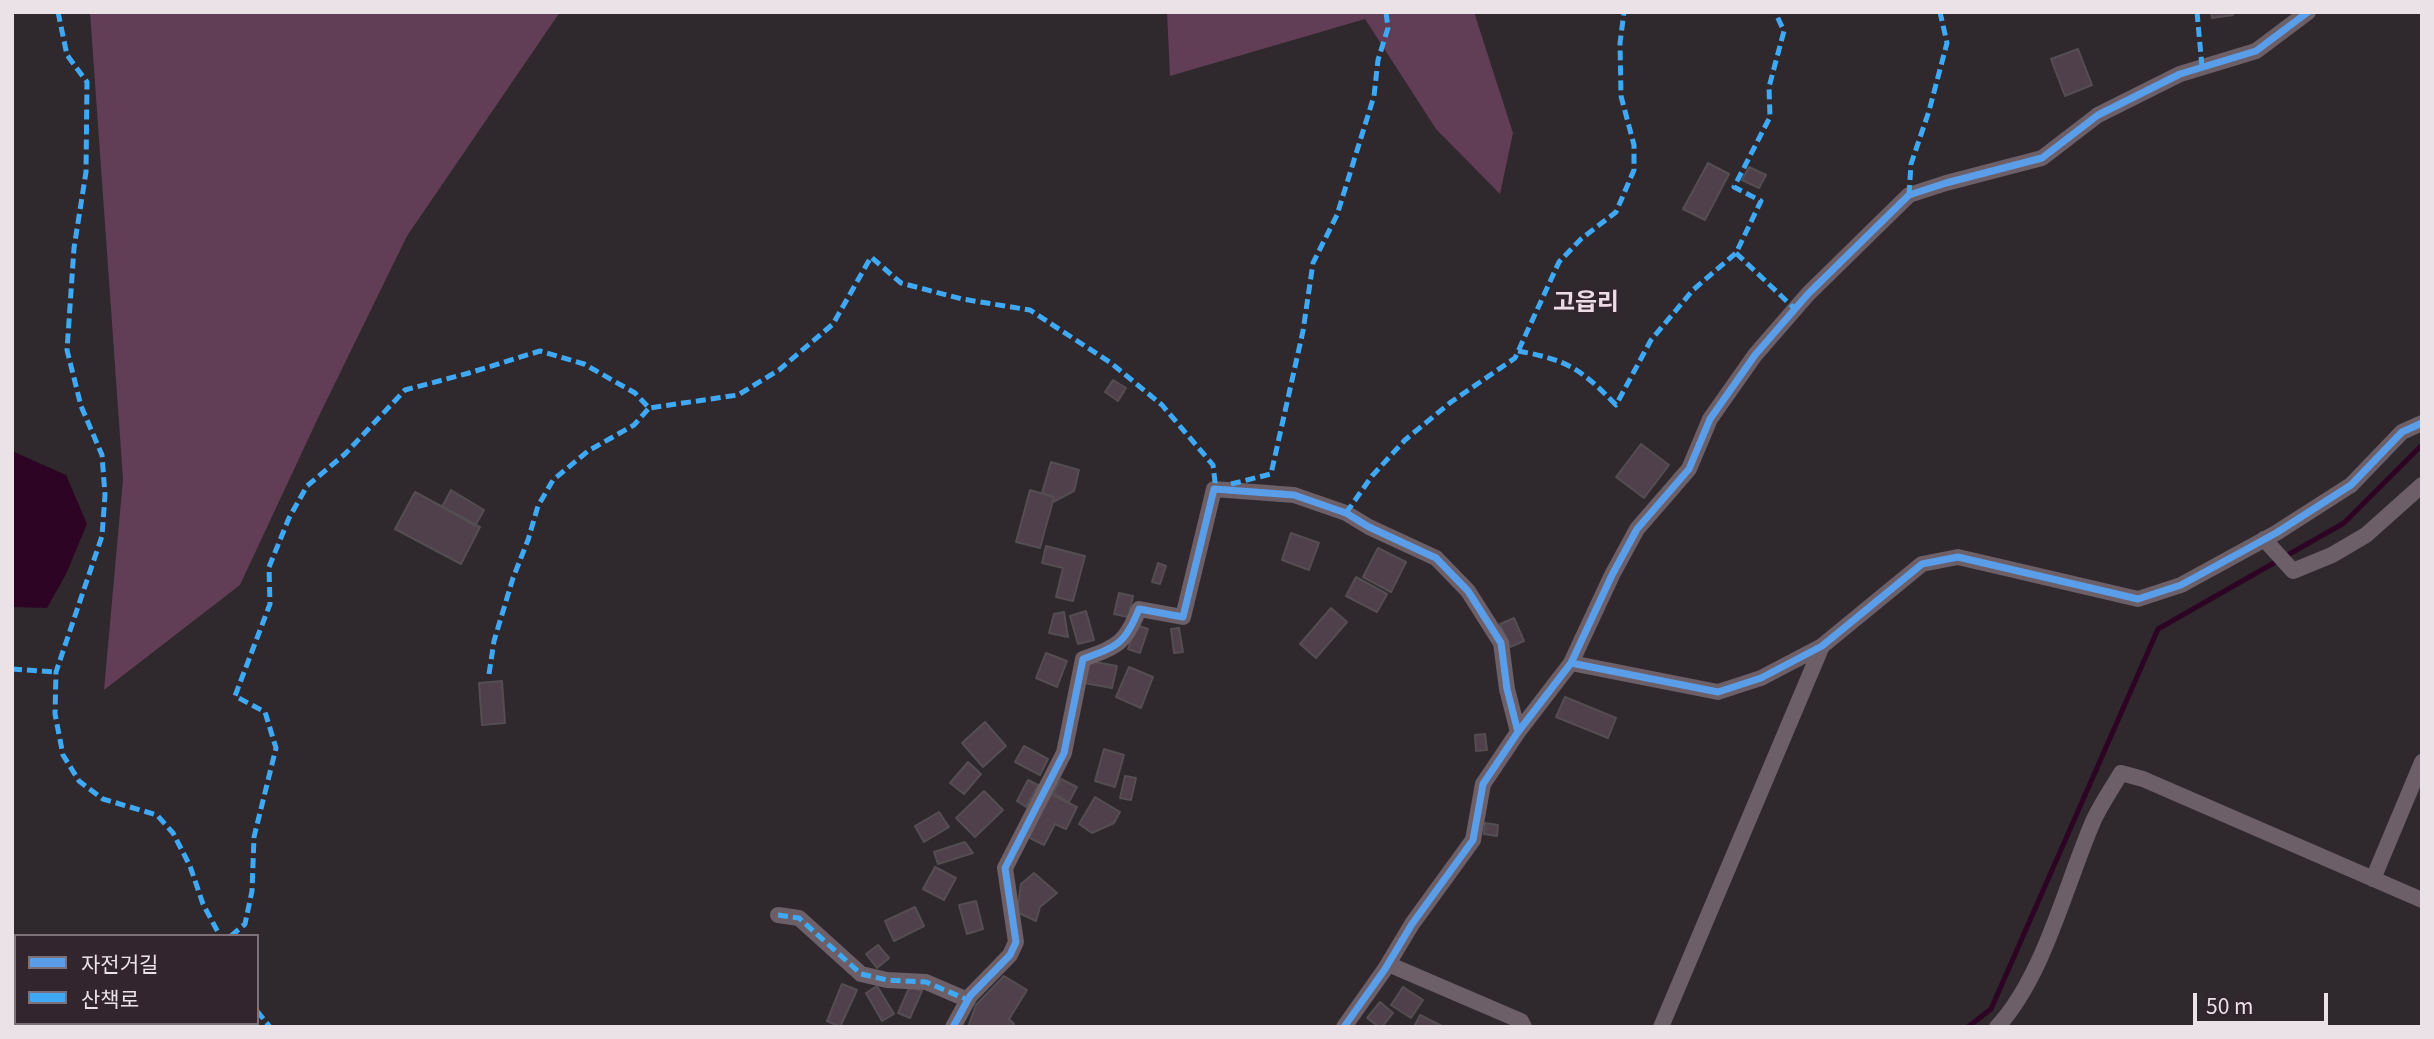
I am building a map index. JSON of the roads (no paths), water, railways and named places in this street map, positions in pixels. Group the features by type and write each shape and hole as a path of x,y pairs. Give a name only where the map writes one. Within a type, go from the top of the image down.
{"street":[{"path":"1344,1027 1412,924 1473,840 1483,784 1518,732 1571,663 1612,575 1637,529 1689,469 1710,419 1755,355 1808,294 1909,195 2042,158 2098,115 2180,74 2256,51 2308,12"},
{"path":"1571,663 1718,692 1761,678 1822,646 1922,564 1958,557 2138,599 2181,585 2264,539 2351,485 2402,432 2422,422"},
{"path":"2264,539 2293,571 2332,555 2366,535 2422,485"},
{"path":"953,1027 968,1000 1010,956 1016,942 1005,867 1064,753 1083,659 1114,647 1129,633 1139,609 1183,617 1214,489 1294,495 1346,513 1369,527 1436,558 1468,592 1501,643 1507,689 1518,732"},
{"path":"1661,1027 1822,646"},
{"path":"2373,879 2422,762"},
{"path":"1997,1027 2012,1012 2031,977 2093,822 2121,773 2143,779 2422,900"},
{"path":"778,915 799,918 861,974 887,981 926,982 968,1000"},
{"path":"1388,964 1521,1021 1524,1027"}],"waterway":[{"path":"1968,1027 1991,1009 2158,629 2344,523 2422,445"}],"district":[{"name":"고읍리","path":"1586,301"}]}
